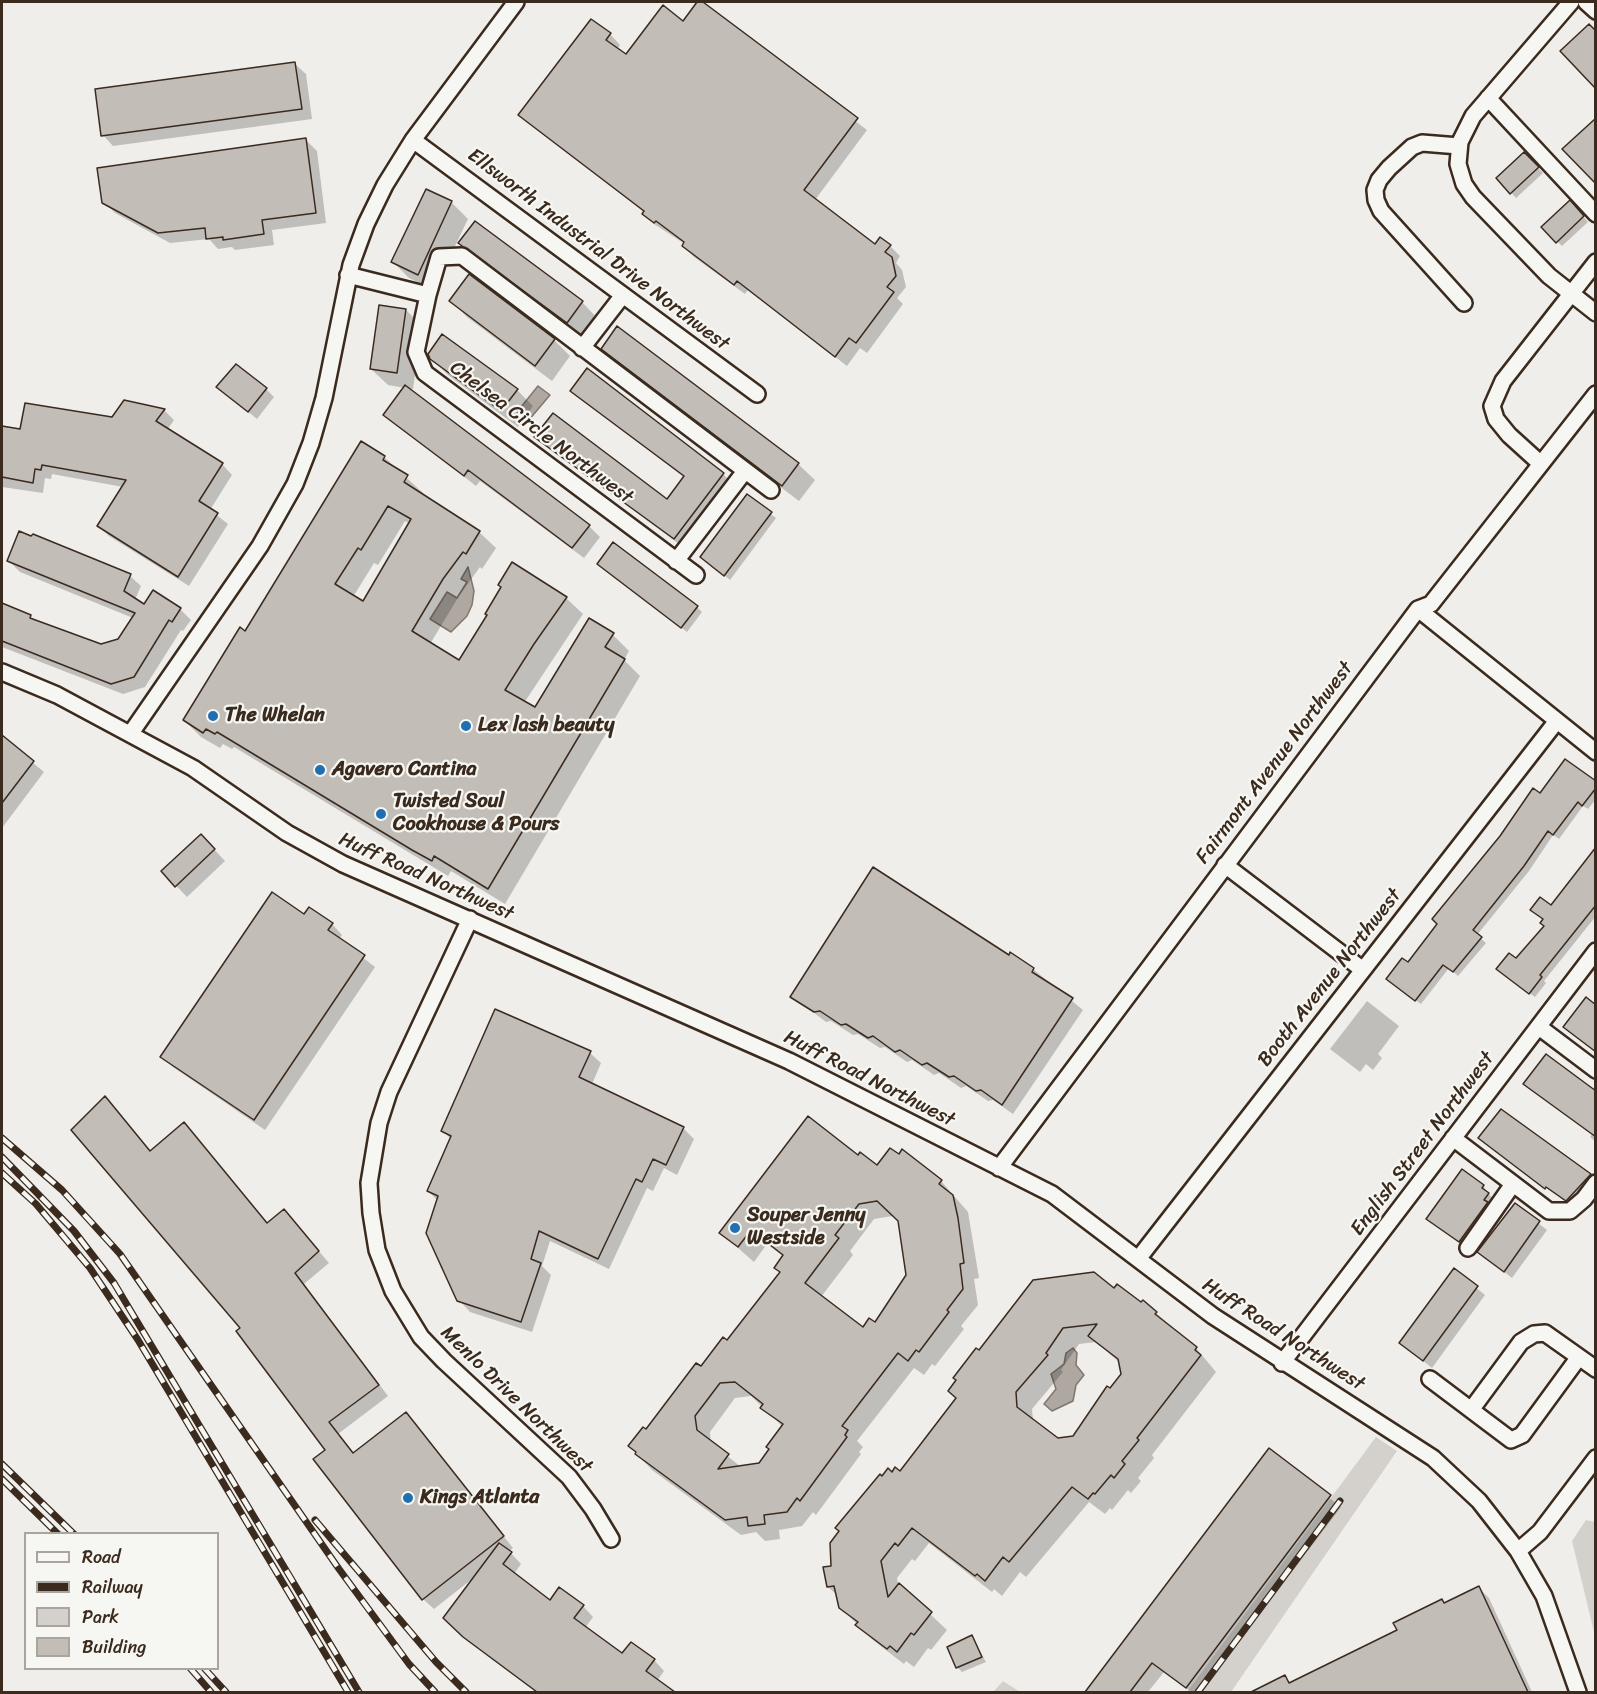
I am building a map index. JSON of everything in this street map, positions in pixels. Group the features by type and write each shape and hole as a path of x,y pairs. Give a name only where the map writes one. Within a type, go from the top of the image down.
{"street":[{"path":"131,733 260,546 295,484 311,443 324,398 348,276 366,224 385,185 413,140 516,2"},
{"path":"1571,2 1488,98 1464,130 1459,146 1460,174 1473,197 1549,276 1596,313"},
{"path":"1586,2 1596,11"},
{"path":"1488,98 1596,214"},
{"name":"Ellsworth Industrial Drive Northwest","path":"413,140 757,394"},
{"path":"1459,146 1422,143 1412,147 1384,174 1375,190 1381,211 1464,303"},
{"name":"Chelsea Circle Northwest","path":"696,575 425,373 416,352 439,257 462,256 771,490"},
{"path":"1541,464 1509,435 1496,418 1492,406 1503,381 1596,262"},
{"path":"348,276 428,295"},
{"path":"582,348 623,295"},
{"name":"Fairmont Avenue Northwest","path":"999,1168 1418,609 1431,604 1596,394"},
{"path":"676,561 745,471"},
{"path":"1418,609 1596,752"},
{"name":"Huff Road Northwest","path":"2,672 57,695 193,768 315,850 789,1061 1052,1194 1213,1316 1282,1363 1397,1432 1433,1458 1479,1500 1518,1551 1544,1596 1578,1692"},
{"name":"Booth Avenue Northwest","path":"1138,1259 1556,722"},
{"path":"1225,865 1363,970"},
{"name":"Menlo Drive Northwest","path":"470,919 389,1092 379,1123 372,1152 369,1183 370,1213 377,1250 393,1292 421,1337 569,1477 593,1509 611,1539"},
{"name":"English Street Northwest","path":"1282,1363 1596,951"},
{"path":"1539,1027 1596,1070"},
{"path":"1454,1138 1549,1211 1559,1213 1570,1211 1584,1199 1596,1183"},
{"path":"1468,1248 1513,1184"},
{"path":"1471,1410 1521,1342 1528,1337 1545,1333 1596,1369"},
{"path":"1430,1379 1507,1438 1516,1439 1522,1435 1579,1357"},
{"path":"1518,1551 1540,1532 1596,1458"}],"green space":[{"path":"1376,1437 1397,1451 1231,1692 1187,1692"},
{"path":"1586,1520 1595,1522 1595,1636 1572,1541"},
{"path":"1003,1681 1020,1692 993,1692"}],"shaded area":[{"path":"538,386 550,395 528,421 517,412"},
{"path":"468,567 474,591 472,605 467,616 451,632 430,619 447,592 457,598 467,582 461,579"},
{"path":"1073,1348 1077,1353 1076,1365 1084,1375 1076,1385 1073,1401 1052,1411 1044,1404 1056,1389 1051,1374 1064,1364 1066,1353"}],"building":[{"path":"697,2 703,2 858,118 804,190 875,244 880,237 891,245 885,252 892,257 896,276 887,287 894,292 856,343 849,338 835,357 737,281 734,285 682,246 684,242 656,221 654,223 642,214 644,211 518,115 591,19 611,33 606,40 626,54 663,5 683,21"},
{"path":"1589,24 1596,31 1596,89 1560,51"},
{"path":"295,62 302,109 101,136 95,89"},
{"path":"1596,118 1596,184 1562,149"},
{"path":"306,138 316,213 262,220 264,234 223,240 223,237 206,239 205,228 158,233 102,203 97,168"},
{"path":"1524,152 1539,167 1510,194 1496,178"},
{"path":"426,189 452,201 418,275 391,262"},
{"path":"1570,200 1584,216 1556,243 1541,227"},
{"path":"475,221 583,301 567,323 458,243"},
{"path":"469,274 555,339 535,366 449,301"},
{"path":"379,305 406,309 397,373 370,369"},
{"path":"617,326 799,463 782,486 601,349"},
{"path":"442,334 518,389 501,411 430,359 428,354"},
{"path":"236,364 267,388 248,412 216,387"},
{"path":"587,368 724,473 674,539 534,437 553,413 667,499 684,476 570,391"},
{"path":"405,385 590,525 572,548 468,470 464,476 383,415"},
{"path":"124,400 165,409 156,421 223,463 199,501 218,513 178,577 97,526 126,480 42,465 41,470 35,469 33,483 2,477 2,426 20,429 25,403 112,417"},
{"path":"361,441 385,456 383,460 408,475 404,482 480,531 466,554 463,552 443,579 412,631 459,660 487,615 485,614 501,587 498,585 512,562 567,597 505,690 535,707 589,618 614,633 605,647 625,659 488,889 434,856 432,861 412,850 217,732 215,734 206,729 203,733 183,720 240,627 245,631","holes":["388,506 411,519 363,601 335,584 358,548 361,550"]},
{"path":"747,494 772,512 724,576 700,557"},
{"path":"19,531 31,536 33,534 131,574 124,591 144,604 153,590 181,608 172,622 169,620 134,677 111,684 2,641 2,603 31,615 30,618 101,644 118,639 135,613 7,561"},
{"path":"613,542 698,606 681,628 597,564"},
{"path":"2,735 34,761 2,803"},
{"path":"1565,759 1596,781 1596,788 1582,806 1578,802 1553,835 1548,831 1524,866 1473,930 1482,937 1453,972 1443,965 1415,1001 1386,979 1402,958 1408,962 1437,924 1432,919 1500,836 1533,788 1540,793"},
{"path":"201,834 215,849 175,887 161,871"},
{"path":"1596,847 1596,905 1540,975 1542,977 1529,994 1496,969 1509,953 1516,958 1544,926 1540,923 1543,919 1530,910 1540,897 1551,905"},
{"path":"873,867 1009,955 1010,952 1034,968 1032,972 1073,998 1002,1105 981,1090 976,1091 954,1076 949,1077 927,1063 922,1065 900,1050 895,1052 873,1036 868,1038 846,1024 841,1025 820,1011 814,1012 790,997"},
{"path":"272,892 304,914 309,907 333,923 328,930 365,955 254,1120 160,1057"},
{"path":"1586,997 1596,1005 1596,1052 1563,1027"},
{"path":"495,1009 591,1051 579,1077 684,1127 666,1165 653,1159 642,1182 636,1179 598,1259 539,1231 531,1259 541,1263 521,1322 457,1301 426,1233 438,1196 427,1191 451,1136 441,1131"},
{"path":"1546,1054 1596,1091 1596,1137 1523,1084"},
{"path":"105,1096 150,1151 184,1122 267,1223 284,1209 319,1251 295,1273 379,1385 329,1422 353,1453 406,1412 504,1536 422,1600 313,1459 325,1450 236,1331 240,1328 71,1130"},
{"path":"1501,1109 1591,1174 1566,1201 1546,1187 1545,1189 1478,1138"},
{"path":"808,1116 858,1155 860,1152 877,1165 890,1148 899,1154 902,1149 942,1180 939,1184 953,1195 958,1218 964,1263 960,1264 963,1289 947,1310 949,1312 919,1352 916,1350 908,1361 898,1353 842,1426 848,1430 845,1435 847,1437 800,1501 797,1498 787,1512 764,1515 765,1524 748,1526 747,1517 725,1520 635,1454 636,1452 628,1446 643,1427 646,1429 696,1363 701,1366 723,1337 727,1340 780,1272 774,1268 783,1255 751,1230 738,1247 719,1233","holes":["877,1201 898,1221 906,1275 875,1322 869,1318 863,1327 805,1283 839,1238 835,1235 859,1204","735,1382 763,1404 760,1408 783,1424 766,1447 769,1449 759,1463 718,1469 729,1454 697,1430 695,1416 720,1383"]},
{"path":"1462,1169 1484,1185 1482,1188 1489,1193 1484,1200 1488,1202 1459,1242 1426,1219"},
{"path":"1515,1203 1540,1221 1504,1272 1477,1252"},
{"path":"1454,1268 1478,1286 1423,1361 1399,1343"},
{"path":"1094,1272 1114,1288 1117,1284 1141,1302 1143,1300 1157,1312 1155,1314 1197,1347 1195,1350 1201,1355 1137,1438 1139,1440 1122,1461 1125,1464 1114,1478 1111,1475 1088,1499 1072,1487 1009,1562 1003,1557 985,1581 977,1574 975,1576 912,1528 898,1546 895,1543 881,1561 888,1597 899,1583 932,1612 914,1635 911,1633 897,1652 890,1646 887,1649 855,1625 858,1622 839,1608 834,1586 827,1587 823,1567 831,1566 830,1543 839,1531 835,1528 880,1474 882,1476 888,1468 892,1472 895,1467 900,1471 956,1398 948,1391 956,1380 953,1378 976,1348 979,1350 1033,1280","holes":["1097,1324 1088,1336 1118,1359 1121,1374 1110,1388 1107,1386 1073,1436 1058,1438 1017,1407 1016,1392 1048,1355 1046,1353 1063,1328"]},
{"path":"1269,1448 1331,1495 1186,1688 1152,1663 1130,1692 1085,1692"},
{"path":"499,1543 512,1552 503,1564 550,1600 559,1587 584,1605 574,1618 622,1653 631,1642 655,1659 646,1671 675,1692 537,1692 463,1637 443,1618"},
{"path":"1479,1586 1528,1692 1251,1692 1285,1675 1289,1683 1397,1630 1393,1623 1442,1599 1444,1603"},
{"path":"972,1635 982,1657 956,1668 947,1647"}],"railway":[{"path":"2,1138 62,1190 120,1254 339,1569 409,1664 435,1692"},
{"path":"2,1157 74,1231 114,1283 359,1692"},
{"path":"2,1173 36,1204 90,1268 138,1340 348,1692"},
{"path":"2,1464 72,1532"},
{"path":"2,1479 56,1532"},
{"path":"1198,1692 1340,1501"},
{"path":"315,1520 436,1662 466,1692"},
{"path":"192,1670 211,1692"},
{"path":"206,1670 226,1692"}],"place":[{"name":"The Whelan","path":"213,716"},
{"name":"Lex lash beauty","path":"466,726"},
{"name":"Agavero Cantina","path":"320,770"},
{"name":"Twisted Soul Cookhouse & Pours","path":"381,814"},
{"name":"Souper Jenny Westside","path":"735,1228"},
{"name":"Kings Atlanta","path":"408,1498"}]}
